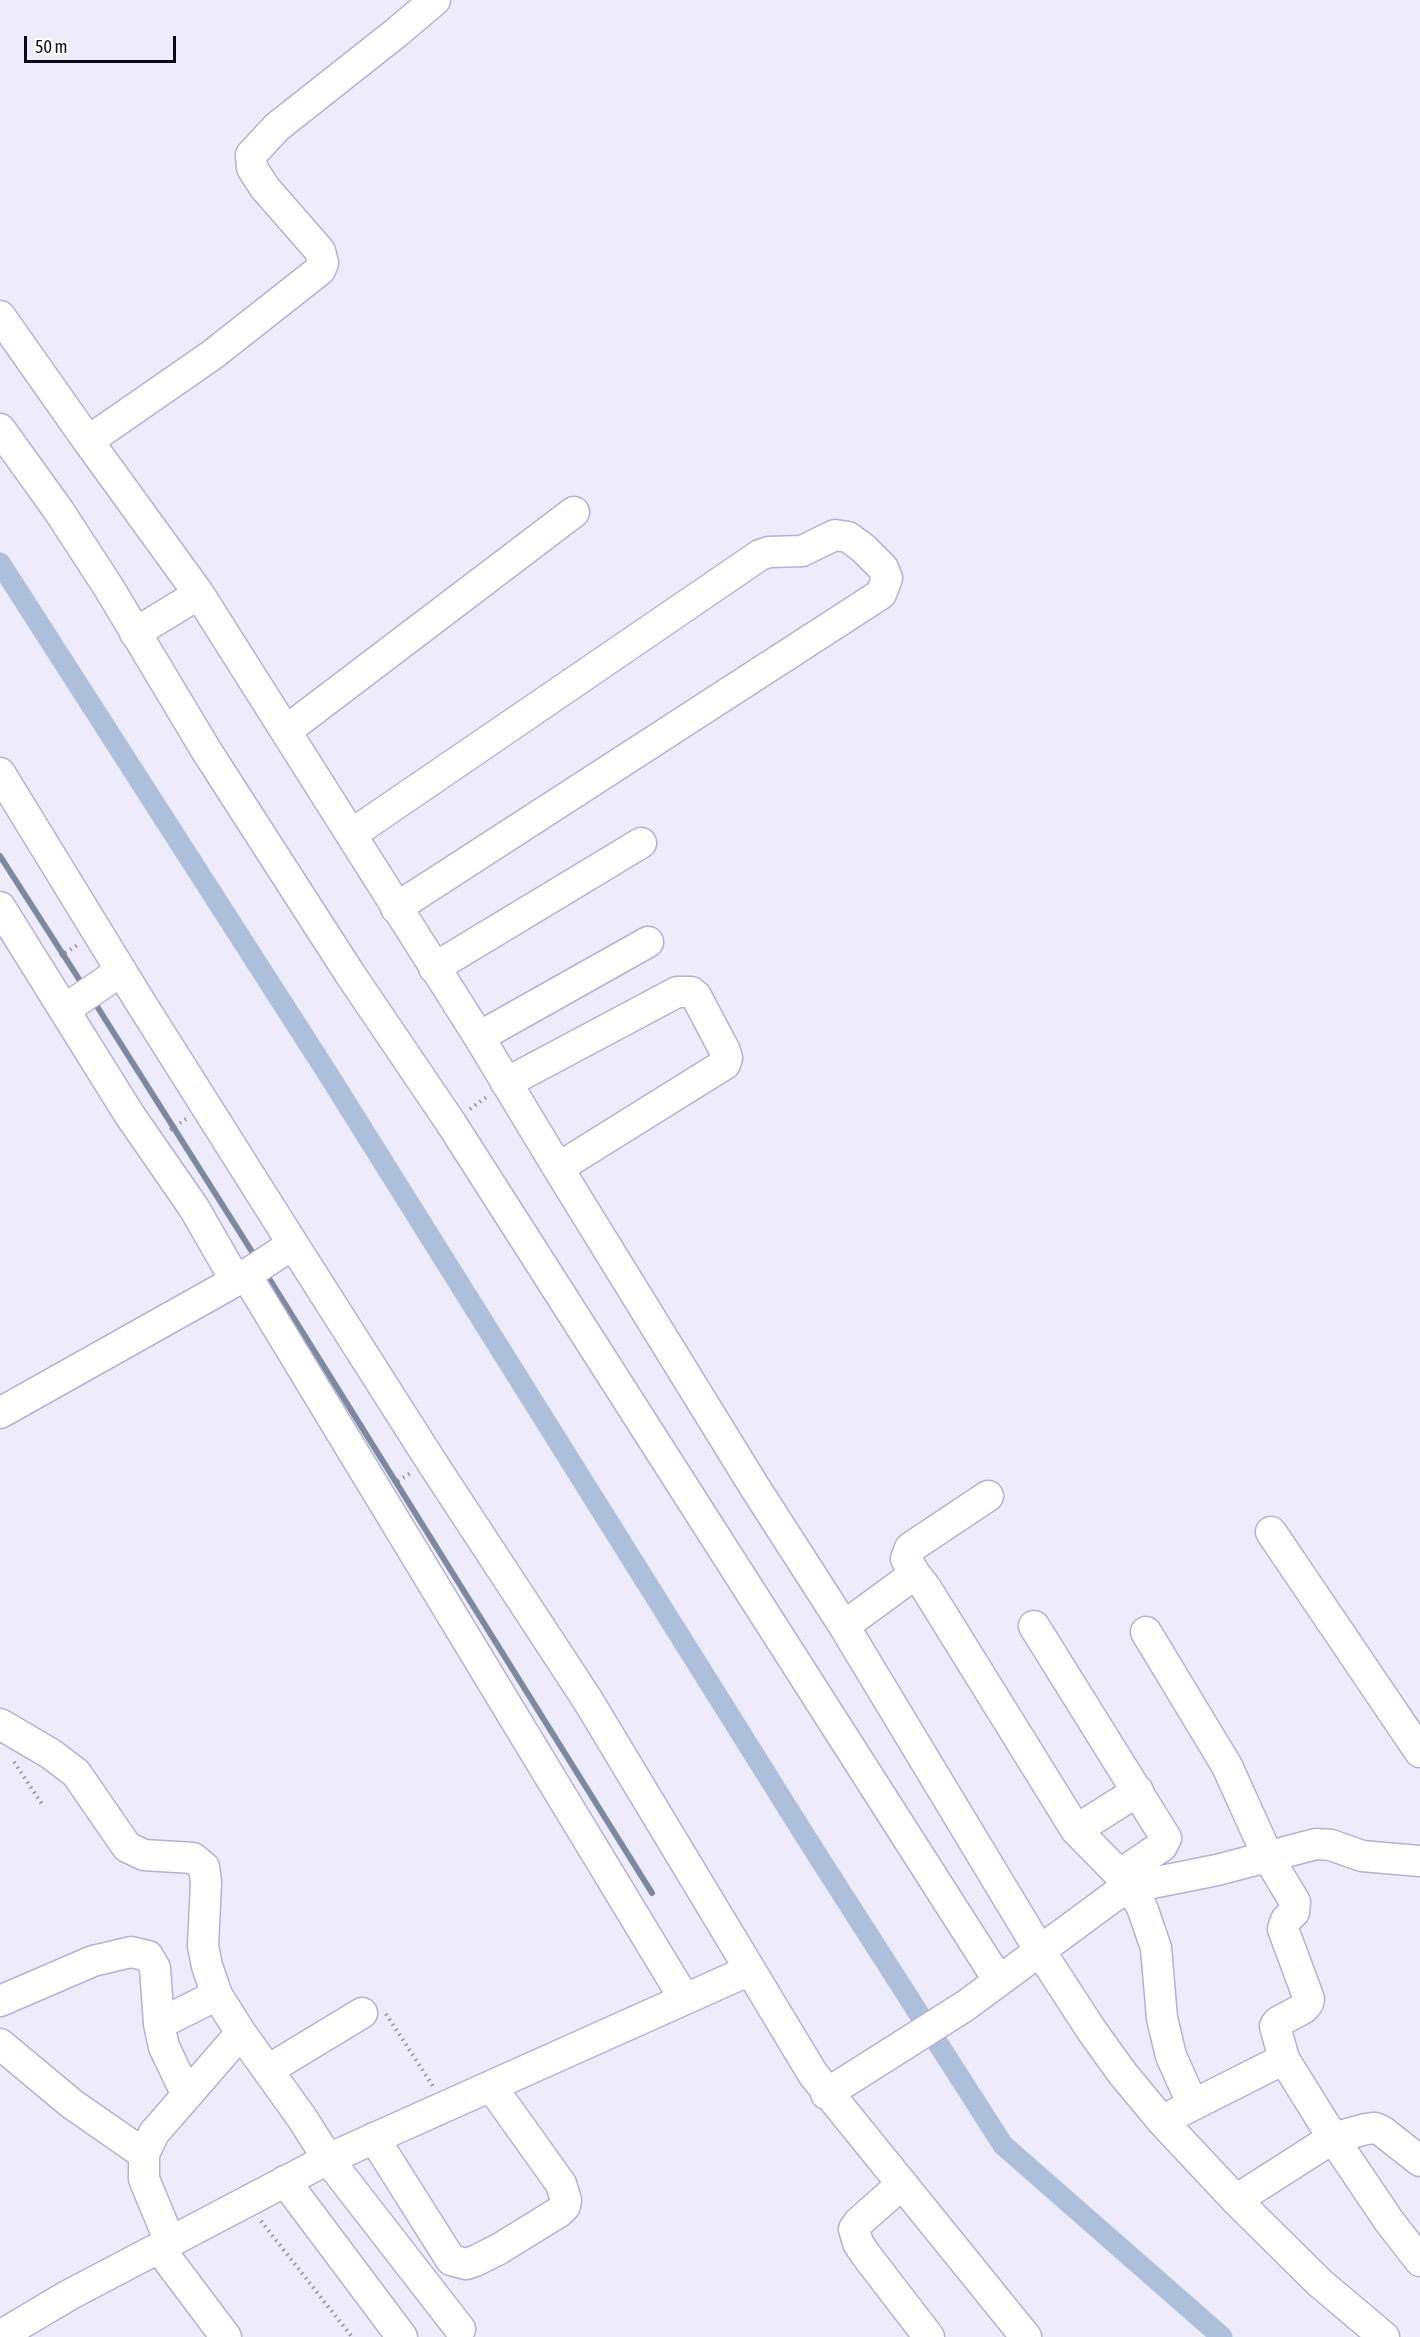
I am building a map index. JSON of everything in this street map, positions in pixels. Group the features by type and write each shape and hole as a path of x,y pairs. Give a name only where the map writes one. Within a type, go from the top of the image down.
{"street":[{"path":"88,441 212,355 320,270 323,263 320,251 265,188 252,168 251,155 277,126 435,0"},
{"path":"0,316 199,594 286,730 396,908 480,1037 501,1087 558,1168 754,1486 844,1626 1040,1951 1111,2057 1162,2121 1236,2200 1320,2283 1384,2337"},
{"path":"0,429 59,511 281,868 464,1143 999,1981"},
{"path":"286,730 574,512"},
{"path":"352,834 760,555 769,552 802,551 834,535 848,537 883,568 887,578 881,594 396,908"},
{"path":"135,633 199,594"},
{"path":"0,773 111,978 293,1244 586,1699 826,2094 1026,2337"},
{"path":"434,968 641,843"},
{"path":"0,907 70,1006 129,1114 241,1278 684,1998"},
{"path":"480,1037 648,942"},
{"path":"70,1006 111,978"},
{"path":"501,1087 677,992 691,992 696,996 725,1051 725,1064 558,1168"},
{"path":"0,1413 241,1278 293,1244"},
{"path":"988,1496 909,1548 906,1559 1015,1729 1076,1830 1126,1881 1143,1910 1156,1948 1162,2018 1171,2056 1193,2105"},
{"path":"1271,1532 1420,1752"},
{"path":"844,1626 915,1574"},
{"path":"826,2094 965,2006 1114,1896 1162,1846 1166,1838 1034,1626"},
{"path":"1146,1632 1227,1766 1268,1857 1295,1902 1294,1912 1286,1920 1283,1929 1309,1999 1304,2008 1278,2022 1275,2026 1284,2059 1333,2138 1389,2221 1420,2261"},
{"path":"0,1724 51,1754 76,1773 127,1847 144,1854 192,1858 204,1867 206,1882 203,1946 217,1995 241,2033 308,2126 328,2159 460,2329"},
{"path":"1076,1830 1138,1791"},
{"path":"1126,1881 1217,1870 1306,1845 1323,1844 1362,1856 1420,1861"},
{"path":"0,2001 93,1961 120,1953 140,1953 148,1956 155,1968 159,2024 164,2047 187,2095"},
{"path":"0,2336 69,2295 328,2159 750,1970"},
{"path":"159,2024 217,1995"},
{"path":"267,2070 362,2013"},
{"path":"226,2337 191,2293 165,2245 144,2179 144,2154 154,2133 241,2033"},
{"path":"0,2044 72,2104 144,2154"},
{"path":"1162,2121 1284,2059"},
{"path":"374,2138 451,2260 466,2264 475,2261 500,2249 559,2212 565,2206 566,2200 561,2184 491,2086"},
{"path":"1236,2200 1333,2138 1375,2128 1420,2161"},
{"path":"285,2181 402,2337"},
{"path":"902,2184 854,2229 858,2243 866,2255 929,2337"}],"path":[{"path":"52,961 79,944"},
{"path":"470,1109 501,1087"},
{"path":"391,1485 414,1471"},
{"path":"12,1759 42,1804"},
{"path":"362,2013 376,2009 386,2014 446,2106"},
{"path":"246,2202 352,2337"}],"waterway":[{"path":"0,563 328,1074 807,1839 1003,2145 1222,2337"},
{"path":"0,856 84,987"},
{"path":"93,1000 256,1258"},
{"path":"265,1272 652,1893"}]}
